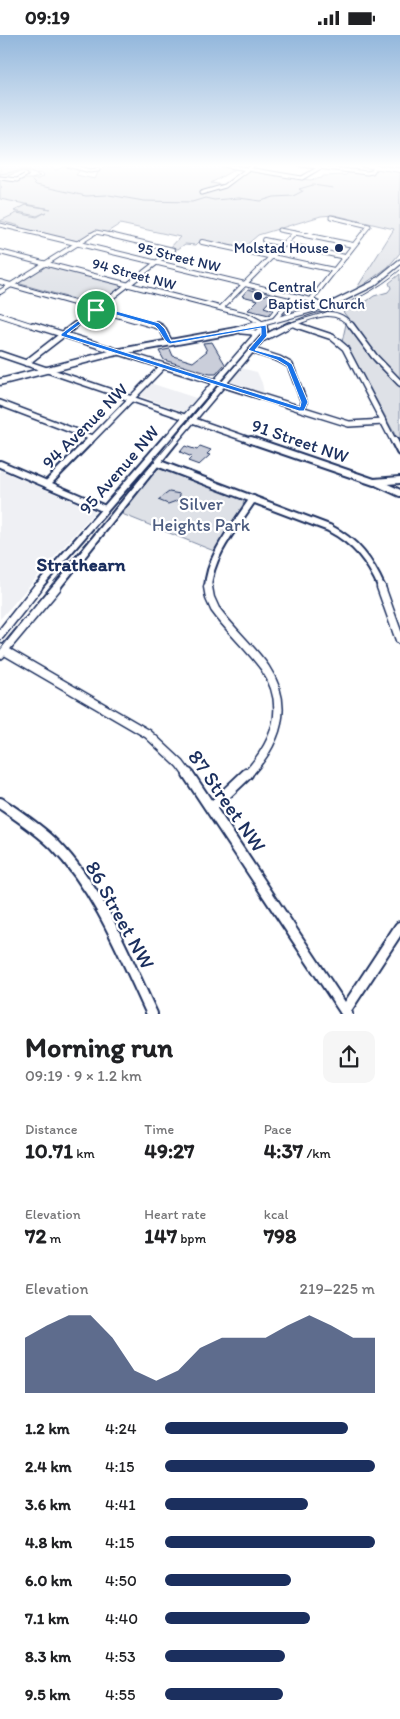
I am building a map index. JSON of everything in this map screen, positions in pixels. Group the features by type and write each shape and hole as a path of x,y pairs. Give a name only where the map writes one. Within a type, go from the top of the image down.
{"main road":[{"path":"234,331 242,331 313,312 373,284 400,262"},
{"path":"0,382 120,352 263,325 275,319 329,305"},
{"path":"100,357 104,351 102,347"},
{"path":"136,357 134,352 137,349"}],"street":[{"path":"311,300 368,225 331,217"},
{"name":"95 Street NW","path":"0,225 311,300 322,306"},
{"path":"0,230 7,227"},
{"path":"279,230 353,245"},
{"path":"0,292 96,232 173,250 26,363"},
{"path":"221,308 295,233"},
{"path":"264,240 345,257"},
{"path":"202,242 334,271"},
{"name":"94 Street NW","path":"0,252 221,308 252,317 263,325"},
{"path":"0,282 157,325 163,330 170,343"},
{"path":"275,319 294,296"},
{"name":"95 Avenue NW","path":"257,343 274,331 333,312 341,315 348,321 374,356 400,383"},
{"path":"0,315 349,424 384,422"},
{"path":"292,324 332,337 345,348 400,452"},
{"name":"95 Avenue NW","path":"0,635 44,579 131,481 263,325"},
{"name":"95 Avenue NW","path":"1,651 118,514 192,420 224,385 264,334 263,325"},
{"path":"242,331 253,332 255,336"},
{"path":"251,350 279,359 290,365 304,402 302,409"},
{"path":"0,354 186,417"},
{"name":"94 Avenue NW","path":"47,484 163,366"},
{"path":"0,403 92,438"},
{"name":"91 Street NW","path":"192,420 374,482 400,480"},
{"path":"157,463 340,533 359,547 369,561 400,640"},
{"path":"0,464 105,509"},
{"path":"374,482 400,493"},
{"path":"211,808 262,759 274,735 278,719 275,691 268,674 213,607 208,589 210,574 217,557 253,499"},
{"name":"87 Street NW","path":"1,651 113,712 148,734 180,764 346,1012"},
{"name":"86 Street NW","path":"0,803 34,827 56,846 72,865 103,914 152,1014"},
{"path":"346,1012 400,927"}],"shaded area":[{"path":"0,211 49,211 18,228 0,223"},
{"path":"240,368 257,372 262,383 264,393 262,395 227,384"},
{"path":"150,383 199,399 190,410 185,412 137,395"},
{"path":"0,470 95,511 0,619"}],"green space":[{"path":"14,211 400,211 400,253 388,267 355,291 394,229 334,215 321,216 258,235 243,248 201,240 196,245 185,244 178,249 170,248 180,237 120,224 106,233 95,231 77,241 19,228 20,226 0,221 17,213 37,217 46,212 37,216"},
{"path":"48,264 126,284 98,306 17,283"},
{"path":"400,274 400,379 375,354 341,309 388,292 391,288 389,283"},
{"path":"295,299 315,304 316,305 282,314"},
{"path":"346,324 375,363 400,387 400,444 349,349 342,342"},
{"name":"Silver Heights Park","path":"160,468 244,500 243,505 214,551 122,514 157,469"}],"building":[{"path":"248,289 262,293 265,296 267,294 274,296 264,307 273,310 269,315 248,310 258,300 242,296"},
{"path":"212,342 225,364 216,374 210,374 164,360 159,351 170,349 173,356 193,362 207,351 203,343"},
{"path":"185,446 197,450 200,446 211,450 207,454 210,455 199,465 188,461 192,457 180,452"},
{"path":"169,492 180,494 179,500 168,504 158,500"}],"tram line":[{"path":"0,650 55,580 258,338 281,326 344,305 373,290 400,270"}],"place":[{"name":"Molstad House","path":"339,248"},
{"name":"Central Baptist Church","path":"258,296"}],"district":[{"name":"Strathearn","path":"81,564"}],"route":[{"path":"98,308 157,325 161,327 170,343 264,326 264,336 251,350 279,359 290,365 304,402 304,407 302,409 265,398 63,335 96,310 98,308"}]}
